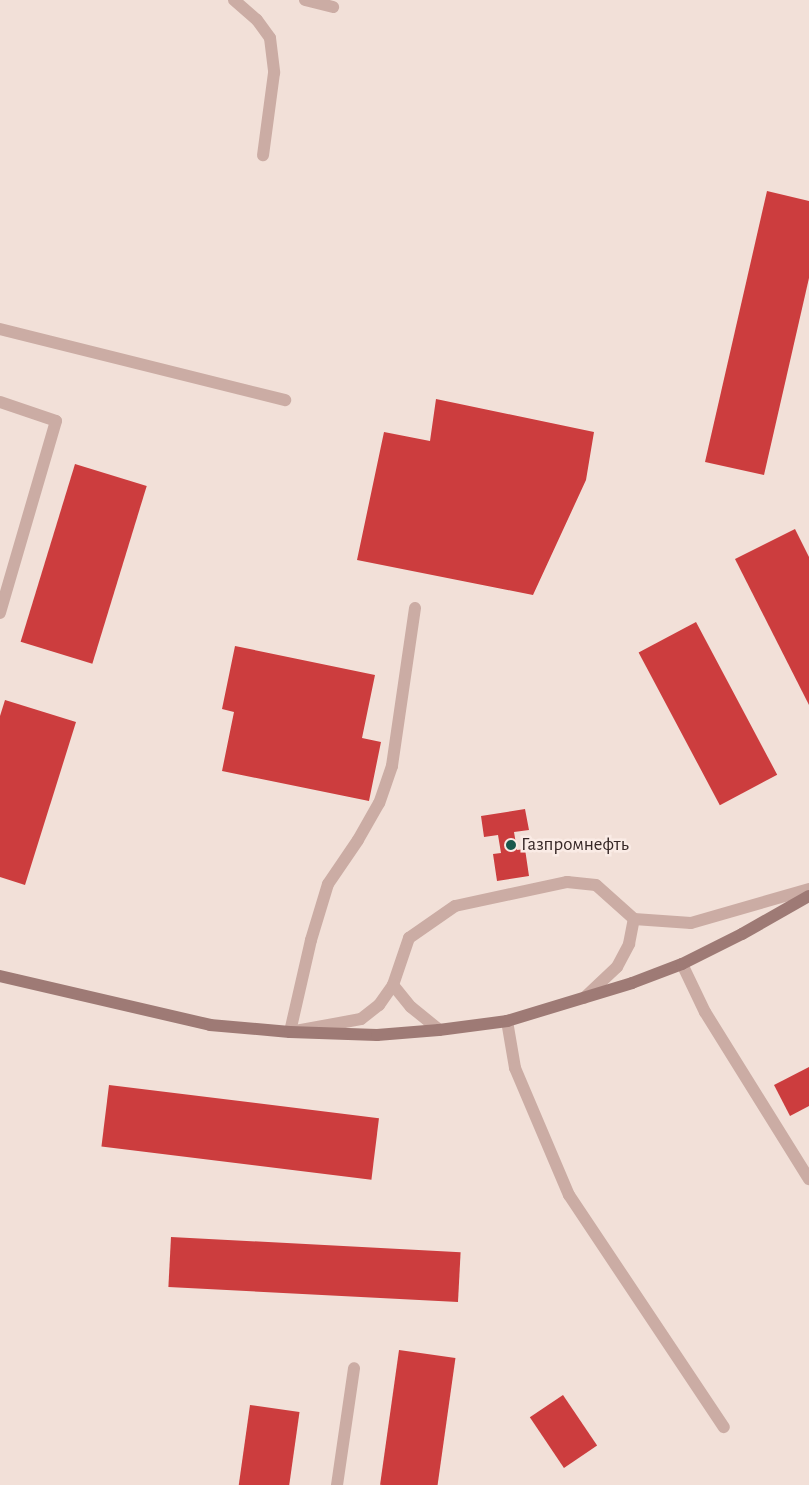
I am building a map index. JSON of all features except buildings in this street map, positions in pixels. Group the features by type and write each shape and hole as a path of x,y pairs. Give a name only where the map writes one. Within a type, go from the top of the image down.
{"main road":[{"path":"0,976 210,1025 290,1032 378,1036 439,1030 507,1020 584,998 682,964 742,934 809,896"}],"lane":[{"path":"234,0 258,20 270,38 274,73 263,155"},
{"path":"305,0 334,7"},
{"path":"0,329 285,400"},
{"path":"0,402 56,421 0,613"},
{"path":"415,608 392,766 379,803 358,840 328,884 311,940 290,1032 361,1018 379,1005 393,986 409,938 455,906 567,882 596,886 634,919 691,923 809,888"},
{"path":"584,998 617,967 629,944 634,919"},
{"path":"682,964 705,1012 809,1179"},
{"path":"393,986 411,1007 439,1030"},
{"path":"507,1020 515,1068 569,1194 724,1427"},
{"path":"337,1485 354,1368"}],"place":[{"name":"Газпромнефть","path":"511,845"}]}
